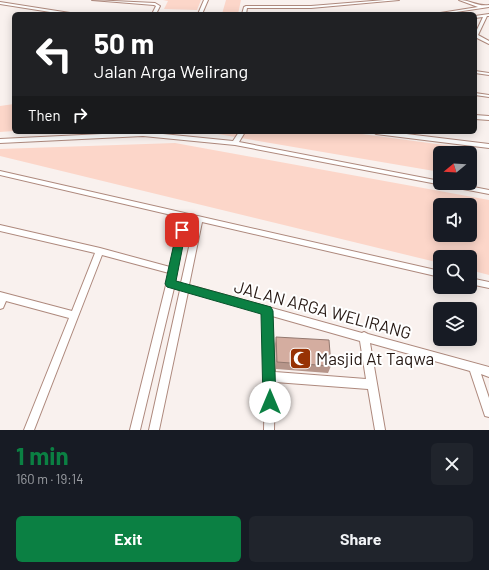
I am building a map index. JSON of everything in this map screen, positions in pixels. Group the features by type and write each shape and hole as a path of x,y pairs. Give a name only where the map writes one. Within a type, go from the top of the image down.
{"street":[{"path":"94,0 155,4 158,6 155,12"},
{"path":"201,12 206,0"},
{"path":"283,0 284,7"},
{"path":"245,12 246,7 311,7 396,0"},
{"path":"461,0 483,7 488,13"},
{"path":"0,3 55,12"},
{"path":"0,6 32,12"},
{"path":"449,12 489,6"},
{"path":"477,13 488,13"},
{"path":"477,16 488,13"},
{"path":"477,34 488,13"},
{"path":"477,37 489,43"},
{"path":"477,72 489,74"},
{"path":"477,94 489,96"},
{"path":"477,117 489,118"},
{"path":"0,141 143,134 165,136 235,143 433,181"},
{"path":"235,143 241,134"},
{"path":"392,134 489,146"},
{"path":"0,145 165,136"},
{"path":"0,173 433,272"},
{"path":"477,190 489,192"},
{"path":"135,430 174,271 184,216"},
{"path":"154,430 184,287 200,220"},
{"path":"0,228 100,251 174,271"},
{"path":"29,430 100,251"},
{"path":"477,282 489,285"},
{"name":"JALAN ARGA WELIRANG","path":"171,284 364,336 489,372"},
{"path":"0,305 2,296 75,316"},
{"path":"267,311 270,377 269,430"},
{"path":"364,336 380,430"},
{"path":"473,367 489,412"},
{"path":"270,377 372,384"}],"shaded area":[{"path":"163,0 201,0 197,10 164,9 168,1"},
{"path":"226,0 241,0 238,12 223,12"},
{"path":"12,104 12,131 0,132 0,106"},
{"path":"218,134 362,134 452,146 433,146 433,171"},
{"path":"175,143 489,200 489,275 477,272 477,250 433,250 433,261 0,156 0,149"}],"building":[{"name":"Masjid At Taqwa","path":"276,337 329,340 331,366 277,362"}],"place":[{"name":"Masjid At Taqwa","path":"300,358"}],"route":[{"path":"182,230 171,284 267,311 270,402"}]}
